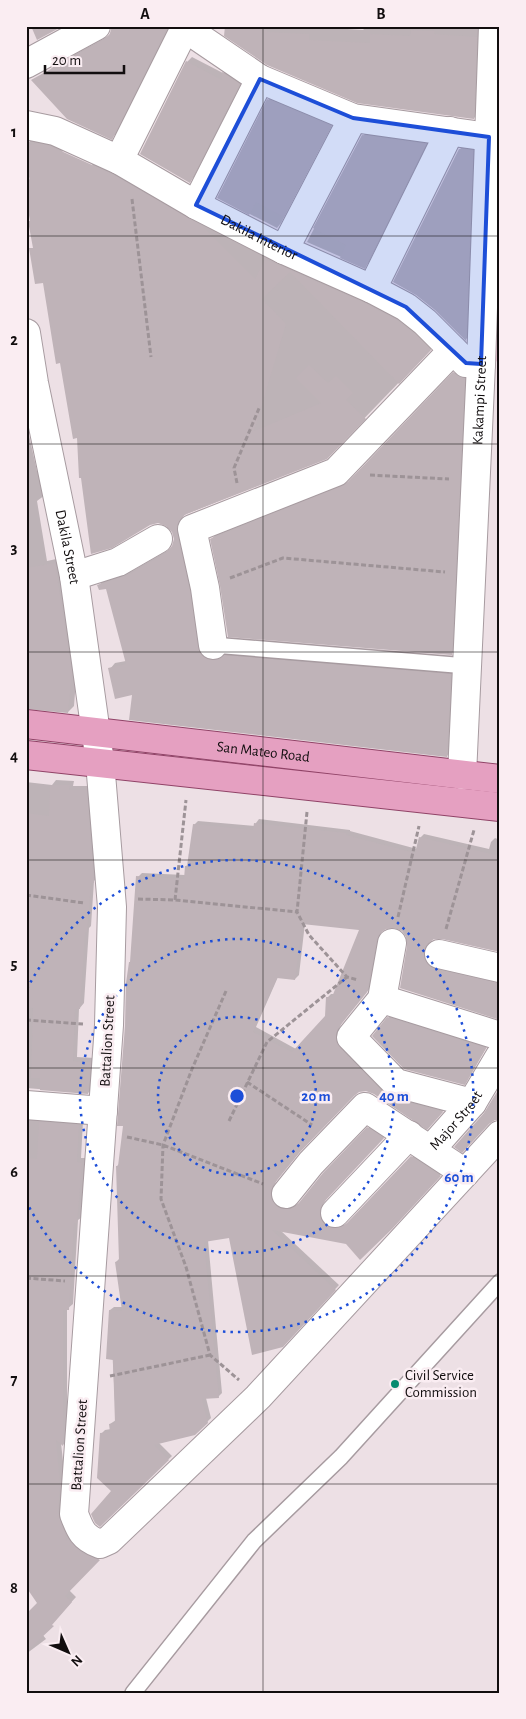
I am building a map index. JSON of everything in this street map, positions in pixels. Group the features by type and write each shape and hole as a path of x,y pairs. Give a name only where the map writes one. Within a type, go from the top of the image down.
{"main road":[{"name":"San Mateo Road","path":"26,724 500,779"},
{"name":"San Mateo Road","path":"26,755 490,806"}],"street":[{"path":"26,64 96,26"},
{"name":"Kakampi Street","path":"462,775 481,364 493,26"},
{"path":"123,163 185,27 260,79 354,118 490,137"},
{"path":"196,205 260,79"},
{"path":"284,250 354,118"},
{"name":"Dakila Interior","path":"26,125 55,131 123,163 196,205 284,250 372,289 406,307 425,322 466,363 481,364"},
{"path":"372,289 450,131"},
{"name":"Dakila Street","path":"26,333 30,384 74,576 100,762"},
{"path":"213,645 205,588 192,529 336,472 453,350"},
{"path":"74,576 118,562 158,539"},
{"name":"Battalion Street","path":"100,762 112,903 109,1025 74,1514 80,1529 89,1540 100,1544 110,1540 258,1397 500,1135"},
{"path":"392,943 383,993 351,1037 396,1083 472,1103"},
{"path":"439,954 500,968"},
{"path":"383,993 500,1036"},
{"name":"Major Street","path":"465,1173 420,1142 472,1103 500,1056"},
{"path":"26,1105 102,1121"},
{"path":"286,1194 311,1163 365,1107 420,1142 336,1213"}],"lane":[{"path":"213,645 466,666"},
{"path":"133,1693 254,1541 341,1457 500,1282"}],"path":[{"path":"123,163 151,357"},
{"path":"240,511 234,468 260,406"},
{"path":"336,472 475,481"},
{"path":"205,588 283,558 470,574"},
{"path":"175,900 189,772"},
{"path":"310,785 297,912 309,935 347,977 383,993"},
{"path":"392,943 425,798"},
{"path":"439,954 490,806"},
{"path":"26,895 112,903 175,900 297,912"},
{"path":"229,1121 267,1042 347,977"},
{"path":"226,991 192,1069 163,1145 161,1199 186,1267 210,1355 258,1397"},
{"path":"26,1020 109,1025"},
{"path":"102,1121 286,1194"},
{"path":"26,1278 91,1282"},
{"path":"84,1381 210,1355"}],"highlighted area":[{"path":"260,79 353,118 489,137 481,364 466,363 406,307 196,205"}],"shaded area":[{"path":"500,65 500,361 489,362"}],"building":[{"path":"31,26 63,26 37,40"},
{"path":"112,26 168,26 112,140 67,119 31,80 103,40 110,34"},
{"path":"225,26 267,28 267,32 309,34 309,40 370,43 370,34 410,36 411,30 435,31 434,34 477,37 474,119 357,103 267,65 224,36"},
{"path":"186,61 222,80 222,72 240,84 190,183 140,154"},
{"path":"267,99 331,126 284,217 256,202 249,215 217,198"},
{"path":"362,135 426,144 365,269 340,258 346,245 313,228"},
{"path":"38,143 50,146 112,174 201,225 255,279 265,259 365,303 397,320 431,350 399,384 291,271 262,299 286,324 254,431 321,403 296,378 309,365 328,383 336,376 353,393 346,400 366,419 327,459 186,514 180,519 177,532 201,655 207,659 215,660 224,655 451,674 447,757 129,720 132,695 115,699 108,668 126,664 106,589 99,590 97,585 126,576 166,553 172,546 174,539 172,532 166,526 158,523 150,525 112,548 91,554 81,478 79,478 77,438 73,439 60,363 56,364 43,283 35,284 29,248 33,248 26,198 26,182 30,182 26,161 26,146"},
{"path":"459,149 473,151 466,341 435,310 416,295 393,282"},
{"path":"453,372 465,379 452,655 228,637 210,539 347,483"},
{"path":"55,563 72,673 68,713 26,709 26,568"},
{"path":"50,785 70,785 69,790 87,790 94,883 91,883 87,932 85,932 80,1009 75,1009 73,1061 91,1062 88,1094 40,1090 40,1078 31,1078 33,1008 26,1007 26,813 49,816"},
{"path":"254,823 346,833 346,835 415,853 419,837 500,856 500,952 442,939 434,939 428,943 424,951 424,959 429,966 435,969 500,983 500,1020 400,988 407,946 406,937 402,931 394,928 386,929 380,933 367,992 339,1027 336,1034 336,1042 385,1094 392,1098 443,1112 427,1130 374,1094 366,1091 359,1092 299,1153 274,1184 271,1191 271,1199 276,1206 283,1209 291,1209 298,1204 323,1173 367,1127 384,1138 323,1203 320,1217 325,1225 339,1228 346,1224 411,1156 441,1176 392,1229 360,1260 346,1244 272,1230 336,1290 283,1347 252,1355 229,1238 204,1242 219,1398 202,1399 208,1423 195,1435 154,1445 169,1460 100,1527 95,1523 91,1514 111,1491 97,1478 100,1433 110,1432 109,1424 115,1423 113,1360 106,1359 109,1310 122,1311 115,1262 119,1261 116,1166 118,1166 123,1126 117,1126 125,1026 126,983 130,962 136,876 184,879 193,824 253,830","holes":["302,924 359,930 332,997 326,997 325,1016 292,1052 253,1032 277,978 295,980"]},
{"path":"387,1017 486,1048 465,1085 404,1069 372,1036"},
{"path":"500,1087 500,1120 495,1120 489,1124 462,1153 454,1147 484,1113"},
{"path":"39,1122 79,1125 77,1162 82,1163 77,1224 74,1223 69,1310 63,1310 63,1446 56,1440 60,1484 58,1513 66,1541 68,1539 82,1553 100,1560 65,1596 72,1602 52,1625 54,1626 26,1652 26,1614 37,1603 26,1587 26,1285 30,1239 26,1238 26,1158 37,1159"}],"place":[{"name":"Civil Service Commission","path":"395,1384"}]}
